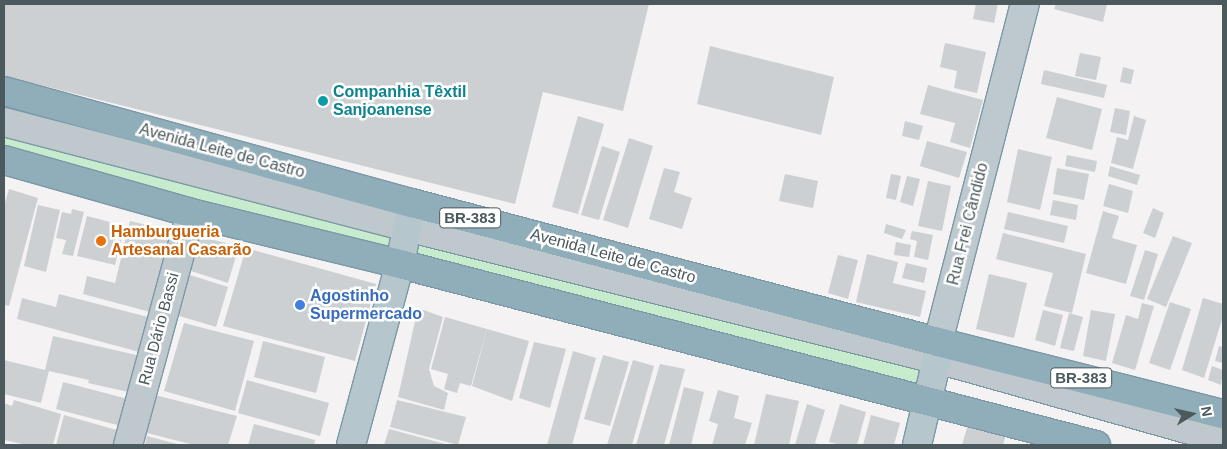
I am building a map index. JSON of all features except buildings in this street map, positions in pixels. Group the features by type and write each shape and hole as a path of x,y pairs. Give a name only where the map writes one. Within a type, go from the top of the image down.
{"highway":[{"name":"Avenida Leite de Castro","path":"4,91 410,215 938,351 1223,414"},
{"path":"4,160 191,213 400,264 1096,445"}],"main road":[{"path":"351,445 400,264 410,215"},
{"name":"Rua Frei Cândido","path":"917,445 929,401 938,351"}],"street":[{"name":"Rua Frei Cândido","path":"938,351 1025,4"},
{"path":"4,122 410,215"},
{"name":"Rua Dário Bassi","path":"128,445 191,213"},
{"path":"938,351 1223,439"}],"green space":[{"path":"4,91 412,203 400,264 4,159"},
{"path":"414,215 938,342 929,401 408,255"}],"place":[{"name":"Companhia Têxtil Sanjoanense","path":"323,101"},
{"name":"Hamburgueria Artesanal Casarão","path":"101,241"},
{"name":"Agostinho Supermercado","path":"300,305"}]}
